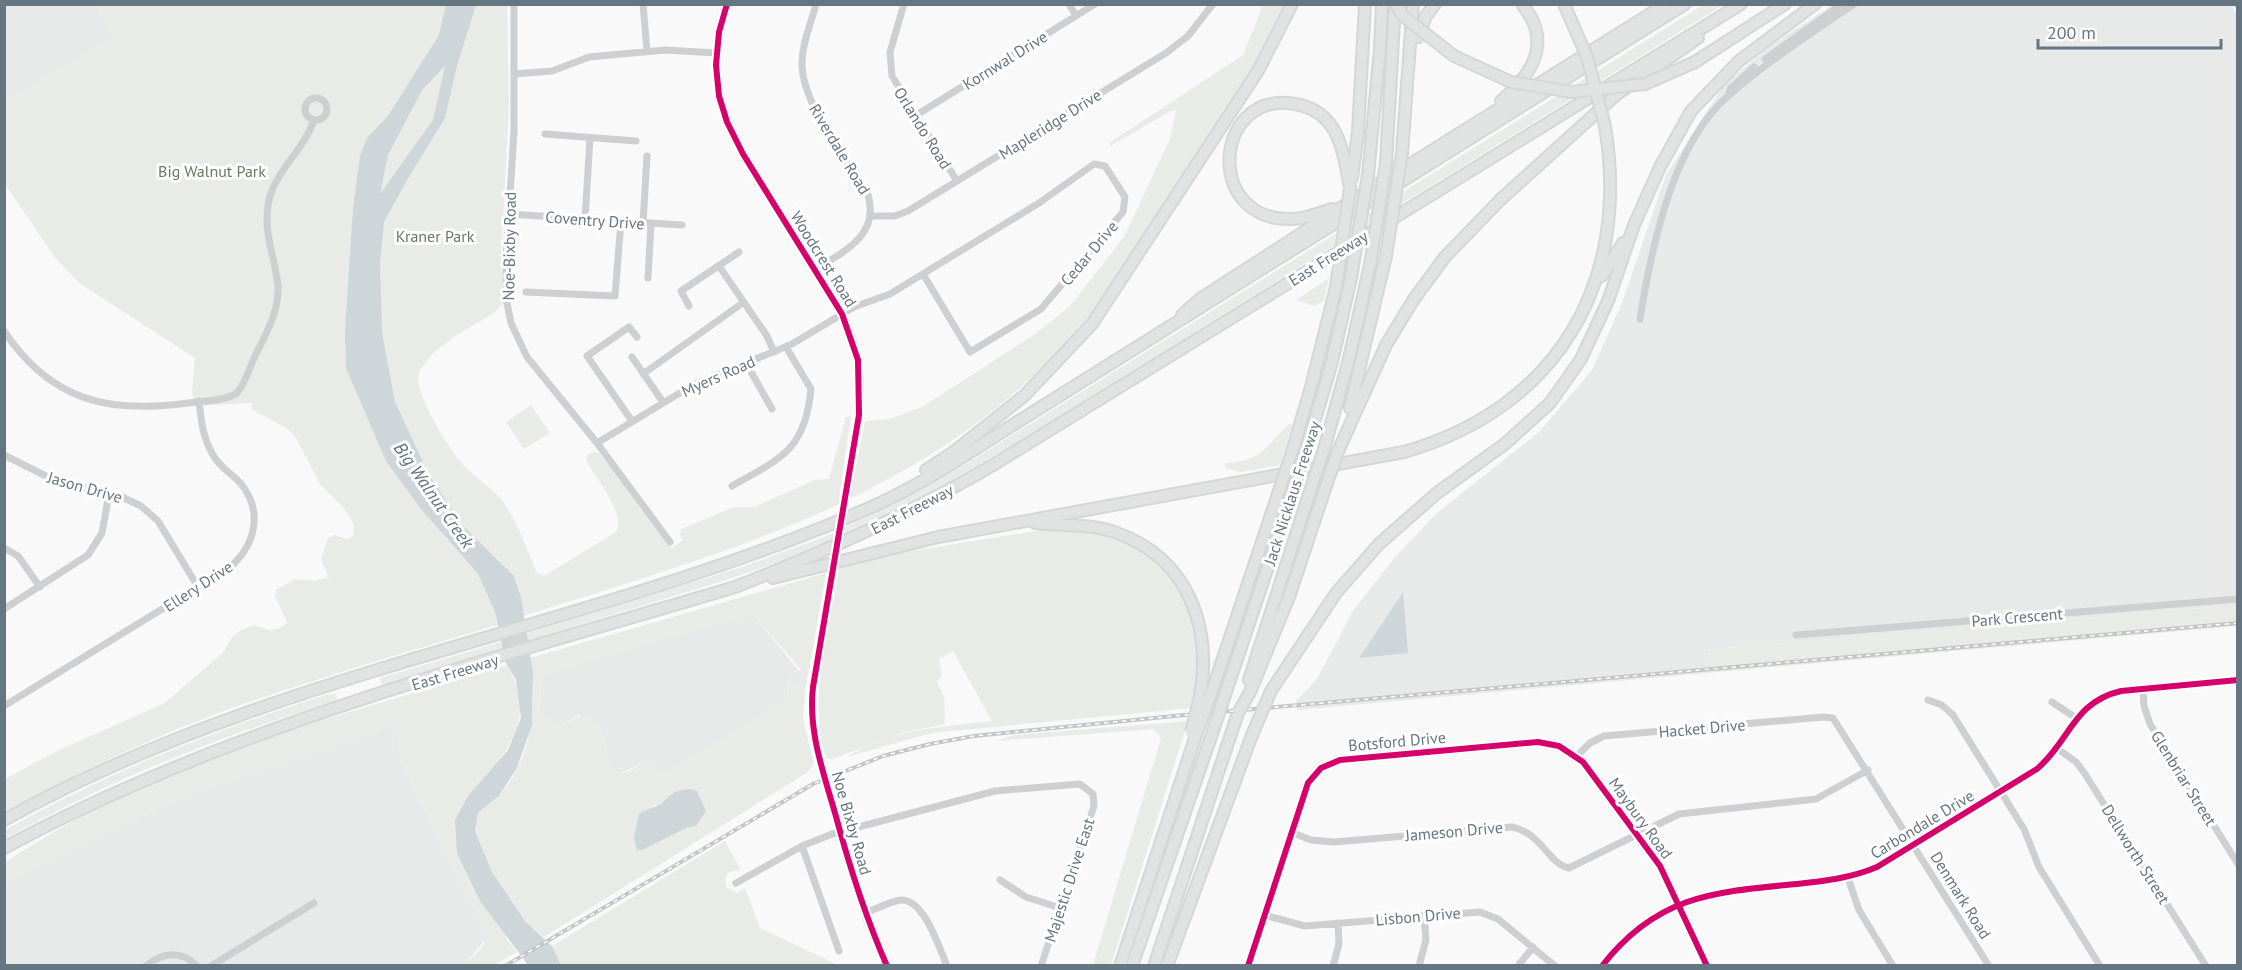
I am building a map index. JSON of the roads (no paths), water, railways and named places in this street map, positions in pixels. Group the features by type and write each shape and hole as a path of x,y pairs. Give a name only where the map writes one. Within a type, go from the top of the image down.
{"highway":[{"path":"803,535 866,504 955,451 1025,395 1068,353 1113,296 1246,90 1292,4"},
{"path":"1120,966 1205,696 1278,494 1314,376 1336,286 1358,132 1365,4"},
{"name":"Jack Nicklaus Freeway","path":"1132,966 1293,492 1332,362 1351,278 1368,175 1382,4"},
{"path":"1396,4 1403,16 1454,56 1510,82 1572,92 1645,84 1695,62 1785,4"},
{"name":"Jack Nicklaus Freeway","path":"1154,966 1238,713 1248,692 1324,449 1348,363 1370,265 1386,163 1396,4"},
{"path":"1339,449 1386,256 1402,153 1413,4"},
{"path":"1409,72 1422,26 1436,4"},
{"path":"1464,130 1517,87 1531,69 1536,54 1537,35 1534,23 1522,4"},
{"path":"1564,4 1587,57 1605,126 1612,201 1607,242 1591,294"},
{"path":"1155,337 1200,299 1666,4"},
{"name":"East Freeway","path":"4,820 100,771 204,728 282,700 737,560 803,535 906,489 1155,337 1685,4"},
{"path":"1248,692 1289,597 1339,449 1362,393 1397,327 1444,258 1473,225 1616,95 1743,4"},
{"name":"East Freeway","path":"4,848 101,798 221,747 479,664 735,587 877,528 947,492 1743,4"},
{"path":"1167,966 1252,735 1271,691 1336,593 1379,544 1437,493 1506,443 1550,403 1581,359 1608,301 1634,225 1660,167 1691,111 1739,61 1815,4"},
{"path":"1347,204 1303,218 1272,217 1259,212 1243,200 1231,178 1228,154 1234,135 1244,121 1263,107 1283,103 1310,107 1324,116 1337,133 1350,188"},
{"path":"735,587 908,543 1382,456 1439,441 1490,416 1534,380 1570,336 1591,294 1634,225"},
{"path":"1023,521 1086,526 1116,533 1139,544 1163,562 1184,588 1200,625 1205,696"}],"street":[{"name":"Noe-Bixby Road","path":"514,4 514,132 508,214 506,298 514,332 531,362 597,443 670,542"},
{"path":"643,4 647,51"},
{"name":"Woodcrest Road","path":"727,4 716,52 719,96 732,135 842,314 856,347 860,378 859,415 814,684"},
{"name":"Riverdale Road","path":"815,269 855,244 867,229 871,216 868,195 814,107 805,86 802,52 816,4"},
{"name":"Orlando Road","path":"904,4 890,60 896,84 957,182"},
{"path":"1069,4 1076,16"},
{"name":"Kornwal Drive","path":"915,116 1095,4"},
{"name":"Mapleridge Drive","path":"871,216 901,214 1166,53 1188,36 1213,4"},
{"path":"1728,96 1731,88 1756,66 1842,4"},
{"path":"1640,319 1655,239 1672,183 1704,125 1728,96 1766,64 1854,4"},
{"path":"514,74 552,70 590,57 647,51 716,52"},
{"path":"4,331 36,370 62,388 81,397 108,405 139,408 233,395 240,390 273,318 278,285 267,234 266,212 272,189 304,143 314,120"},
{"path":"545,134 636,141"},
{"path":"585,219 590,138"},
{"path":"647,156 648,278"},
{"name":"Cedar Drive","path":"842,314 890,294 1039,203 1094,164 1105,166 1125,197 1123,212 1041,309 970,352 923,274"},
{"name":"Coventry Drive","path":"508,214 682,225"},
{"path":"526,292 615,296 621,221"},
{"path":"689,306 681,291 739,252"},
{"path":"719,266 767,336 774,351"},
{"path":"644,374 744,302"},
{"name":"Myers Road","path":"597,443 693,385 786,347 842,314"},
{"path":"632,422 587,356 628,327 638,337"},
{"path":"732,486 783,456 800,436 811,389 786,347"},
{"path":"632,357 663,402"},
{"path":"746,363 772,409"},
{"name":"Ellery Drive","path":"4,706 198,587 239,560 247,549 255,525 253,508 247,492 222,468 207,444 199,401"},
{"name":"Jason Drive","path":"4,456 56,481 130,499 150,512 198,587"},
{"path":"4,609 79,563 96,545 105,522 110,494"},
{"path":"4,548 18,556 40,587"},
{"name":"Park Crescent","path":"1796,635 2238,599"},
{"name":"Carbondale Drive","path":"1602,966 1639,927 1678,905 1716,892 1848,878 1877,867 2037,769 2058,749 2076,718 2104,696 2143,688 2238,680"},
{"name":"Noe Bixby Road","path":"814,684 813,732 865,913 887,966"},
{"name":"Glenbriar Street","path":"2143,688 2146,715 2154,731 2238,864"},
{"path":"1928,700 1942,705 1953,715 2024,828 2038,867 2100,966"},
{"path":"2052,702 2076,718"},
{"name":"Hacket Drive","path":"1577,756 1590,743 1604,736 1833,718"},
{"name":"Denmark Road","path":"1833,718 1868,770 1989,966"},
{"name":"Botsford Drive","path":"1248,966 1308,783 1321,768 1330,762 1538,742 1559,746 1577,756"},
{"name":"Dellworth Street","path":"2058,749 2076,762 2085,774 2206,966"},
{"name":"Maybury Road","path":"1577,756 1660,866 1707,966"},
{"name":"Jameson Drive","path":"1293,833 1311,840 1334,842 1512,826 1536,837 1558,864 1569,868 1670,817 1692,810 1816,799 1868,770"},
{"name":"Majestic Drive East","path":"840,832 995,791 1074,784 1085,786 1093,794 1094,806 1041,966"},
{"path":"736,883 802,846 840,832"},
{"path":"802,846 839,951"},
{"path":"1848,878 1859,910 1893,966"},
{"path":"1000,880 1026,897 1060,908"},
{"path":"865,913 897,901 912,902 923,914 947,966"},
{"path":"211,966 314,903"},
{"name":"Lisbon Drive","path":"1264,915 1298,925 1474,911 1487,913 1555,966"},
{"path":"1419,966 1426,940 1424,915"},
{"path":"1333,966 1338,952 1338,923"},
{"path":"1518,966 1533,947"},
{"path":"146,966 164,955 175,954 185,957 197,966"}],"water":[{"name":"Big Walnut Creek","path":"446,5 476,5 457,66 445,118 384,222 380,263 382,333 395,402 427,471 461,524 513,575 521,597 533,673 532,725 517,768 499,796 478,813 475,831 492,872 525,921 552,946 561,965 528,965 480,901 457,853 455,820 468,796 508,750 521,718 516,680 505,661 495,612 478,574 421,509 386,461 346,368 345,331 353,208 360,156 367,138 388,116 439,35","holes":["445,66 433,120 380,194 388,155 422,90"]},
{"path":"1403,592 1408,653 1359,658"},
{"path":"689,789 697,791 706,811 696,826 686,828 642,850 637,850 634,838 639,814 661,804 673,793"}],"railway":[{"path":"505,966 813,784 883,756 930,744 974,736 1174,716 2238,623"}],"park label":[{"name":"Big Walnut Park","path":"212,171"},
{"name":"Kraner Park","path":"435,236"}]}
